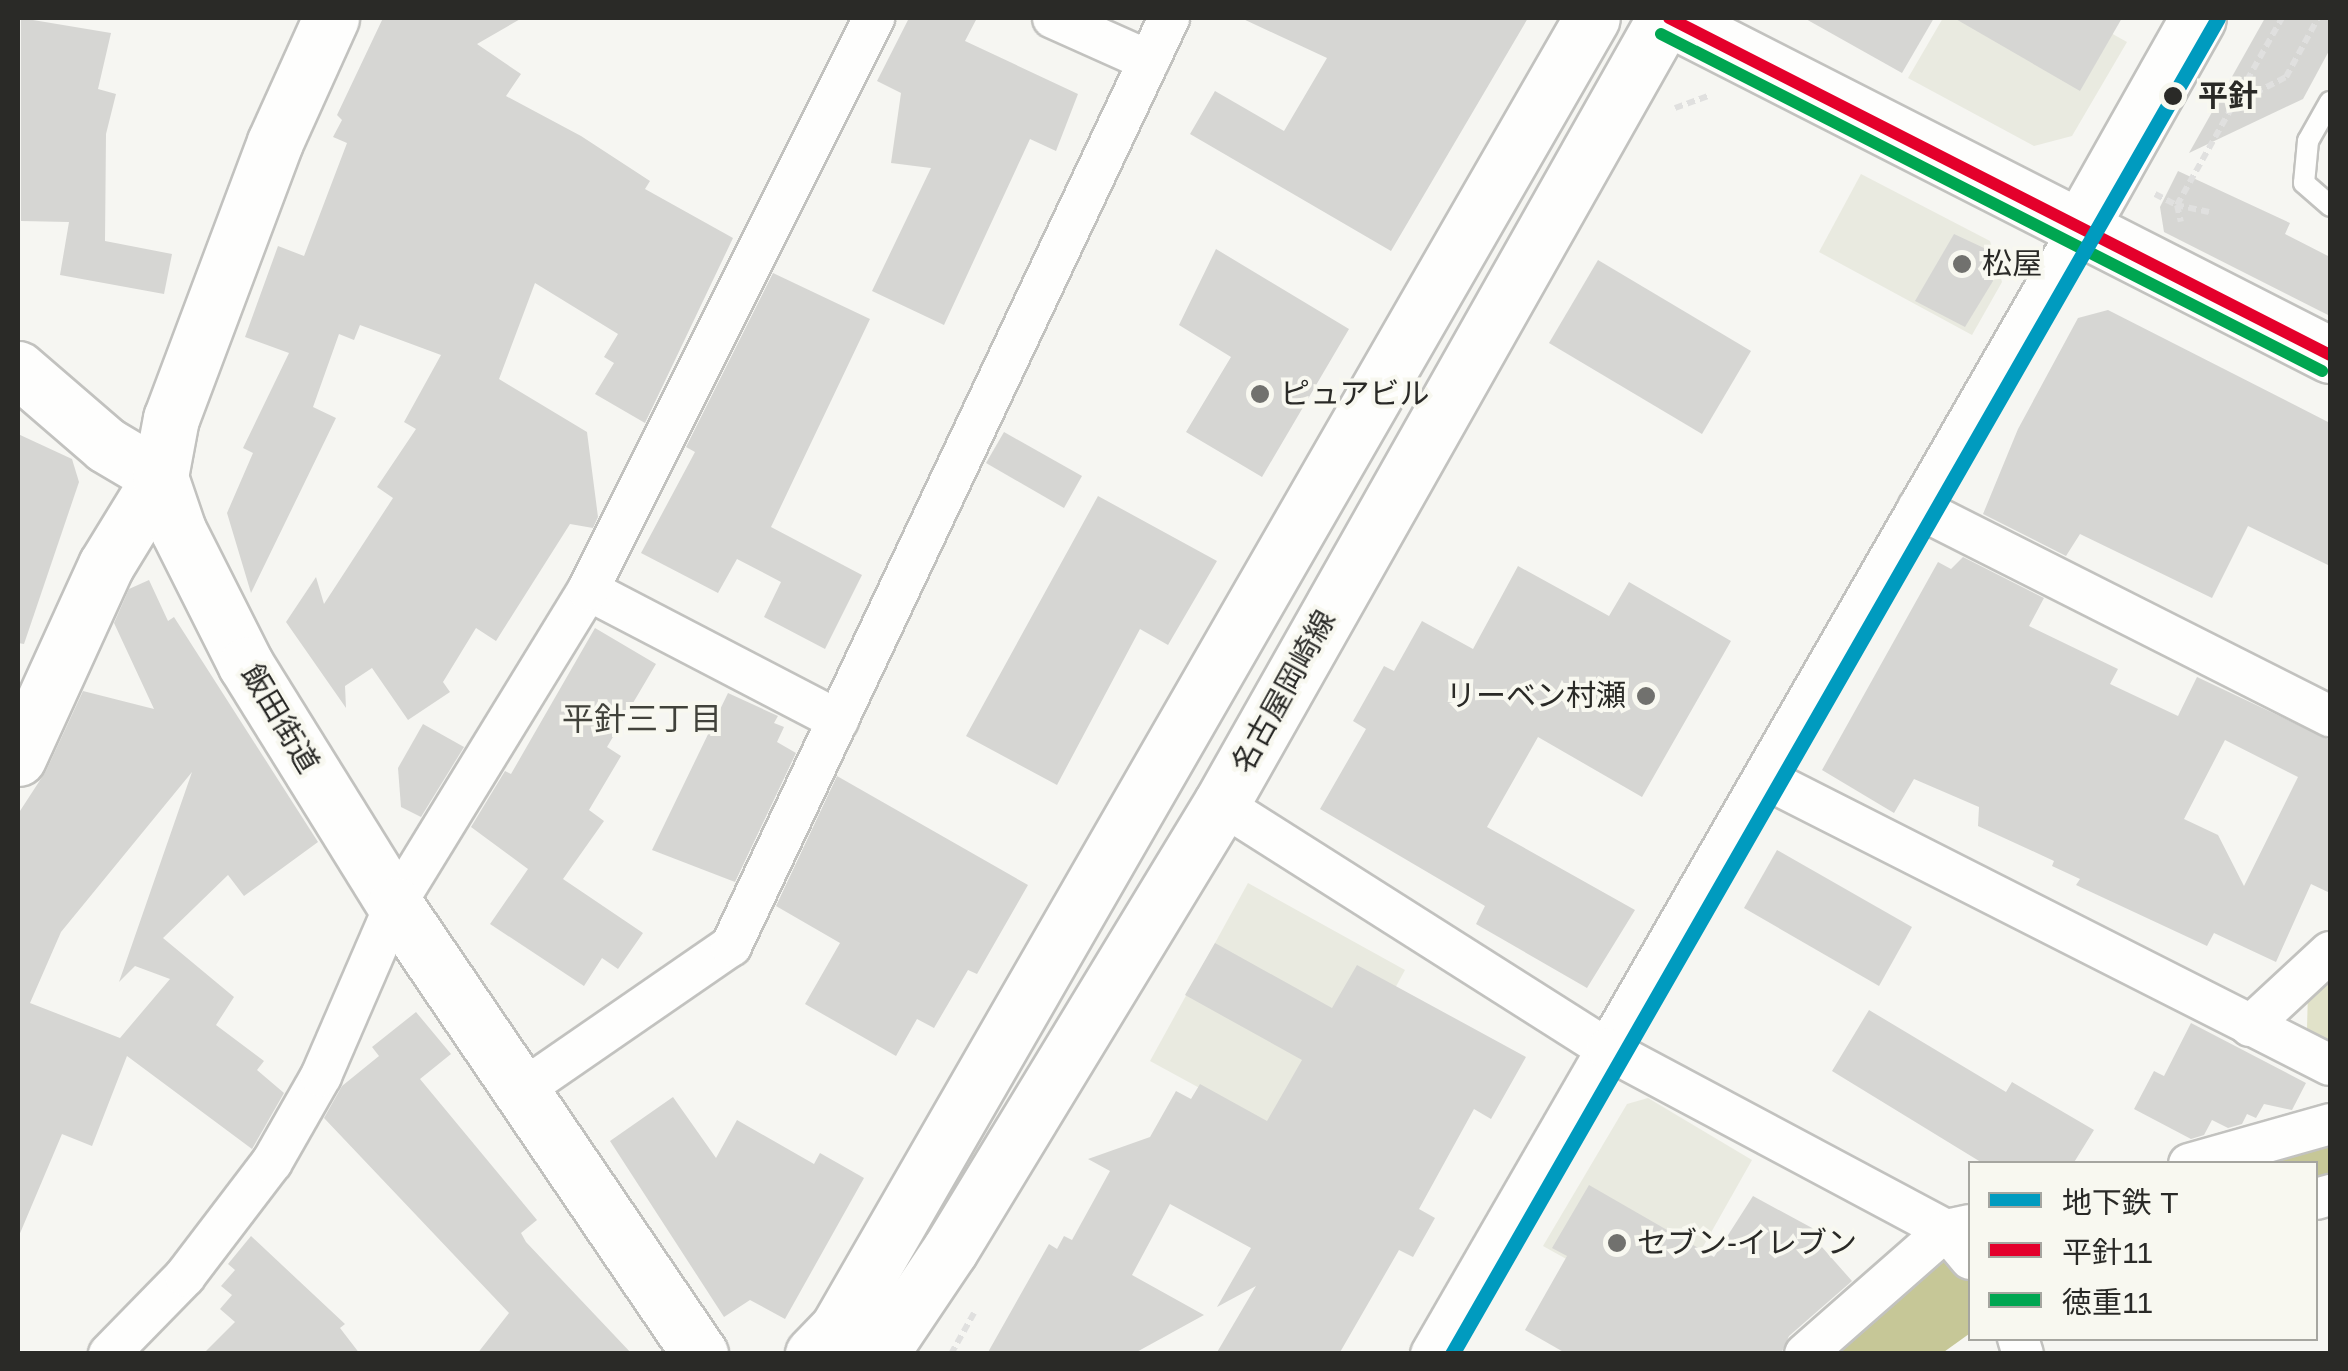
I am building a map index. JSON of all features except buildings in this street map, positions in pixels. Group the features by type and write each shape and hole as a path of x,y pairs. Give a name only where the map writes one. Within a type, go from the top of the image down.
{"main road":[{"name":"飯田街道","path":"330,18 276,142 171,418 160,478 178,530 246,666 395,906 700,1354"},
{"path":"813,1354 838,1328 1592,18"},
{"path":"1667,18 2078,231 2330,355"},
{"name":"名古屋岡崎線","path":"880,1354 960,1234 1221,804 1667,18"},
{"path":"2078,231 2198,18"},
{"path":"18,370 106,445 160,478 106,564 18,758"}],"street":[{"path":"109,1354 185,1276 272,1162 321,1076 395,906 588,590 874,18"},
{"path":"1053,18 1149,62"},
{"path":"522,1090 731,946 1169,18"},
{"path":"1430,1354 1766,779 2078,231"},
{"path":"1918,508 2330,716"},
{"path":"588,590 838,720"},
{"path":"1766,779 2330,1066"},
{"path":"1221,804 1607,1050 1962,1238 1805,1354"},
{"path":"2250,1026 2330,952"},
{"path":"2199,1161 2330,1124"}],"lane":[{"path":"2330,102 2308,140 2304,183 2330,206"}],"path":[{"path":"2209,212 2177,204 2282,18"},
{"path":"2232,106 2286,77 2318,18"},
{"path":"2260,57 2269,60"},
{"path":"1661,113 1718,92"}],"shaded area":[{"path":"1943,18 2084,18 2127,42 2072,136 2034,146 1908,78"},
{"path":"1861,174 1990,241 2002,282 1972,335 1819,252"},
{"path":"1248,883 1405,970 1308,1147 1150,1061"},
{"path":"1648,1098 1752,1160 1665,1314 1543,1246 1627,1104"}],"green space":[{"path":"2330,970 2330,1041 2307,1029 2308,990"}],"waterway":[{"path":"2318,1166 2330,1163"},
{"path":"1867,1354 1968,1281"}],"metro line":[{"name":"T","path":"1452,1354 2218,18"}],"transit line":[{"name":"平針11","path":"1669,18 2330,355"},
{"name":"徳重11","path":"1661,34 2322,371"}],"place":[{"name":"平針","path":"2173,96"},
{"name":"松屋","path":"1962,264"},
{"name":"ピュアビル","path":"1260,394"},
{"name":"リーベン村瀬","path":"1646,696"},
{"name":"セブン-イレブン","path":"1617,1243"}],"district":[{"name":"平針三丁目","path":"642,719"}]}
